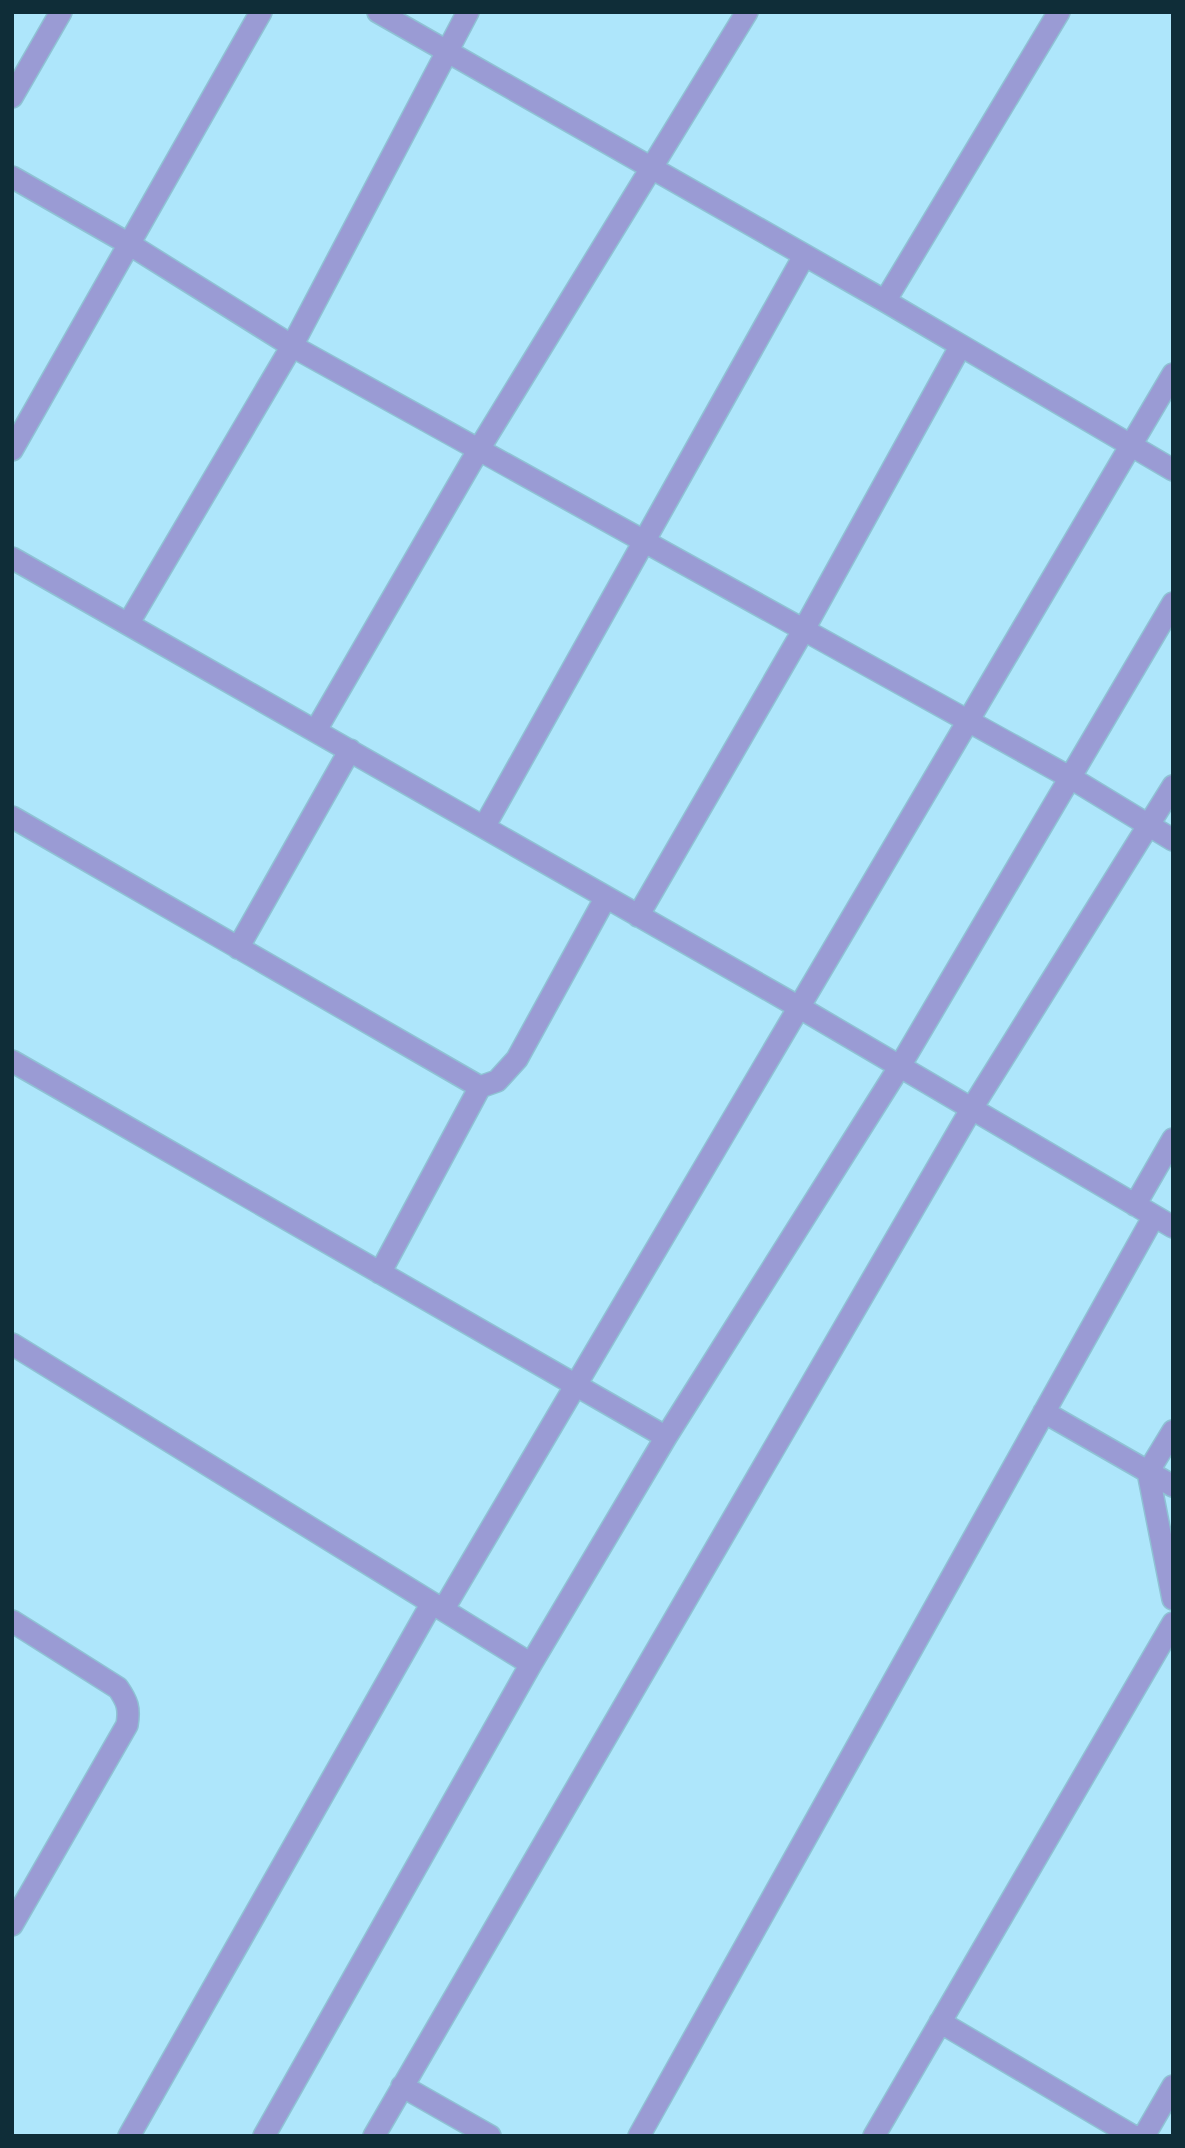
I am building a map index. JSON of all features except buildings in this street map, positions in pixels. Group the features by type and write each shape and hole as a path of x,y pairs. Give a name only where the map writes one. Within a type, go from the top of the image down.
{"street":[{"path":"12,97 61,12"},
{"path":"12,450 261,12"},
{"path":"378,12 885,301 1173,470"},
{"path":"128,624 292,346 468,12"},
{"path":"316,730 479,449 747,12"},
{"path":"885,301 1059,12"},
{"path":"12,177 129,244 292,346 1071,778 1173,840"},
{"path":"484,827 804,256"},
{"path":"638,916 803,631 960,347"},
{"path":"129,2136 438,1606 574,1385 797,1006 970,722 1173,374"},
{"path":"12,558 797,1006 1163,1222 1044,1412 639,2136"},
{"path":"264,2136 531,1664 666,1437 900,1066 1173,603"},
{"path":"238,948 350,750"},
{"path":"374,2136 972,1108 1173,786"},
{"path":"12,817 480,1087"},
{"path":"380,1273 480,1087 497,1081 517,1059 606,897"},
{"path":"12,1061 666,1437"},
{"path":"1135,1205 1173,1139"},
{"path":"12,1344 531,1664"},
{"path":"1044,1412 1173,1486"},
{"path":"1173,1431 1148,1472 1173,1599"},
{"path":"12,1621 118,1688 128,1702 129,1712 127,1725 12,1925"},
{"path":"874,2136 1173,1623"},
{"path":"940,2022 1133,2136"},
{"path":"402,2086 490,2136"},
{"path":"1144,2136 1173,2086"}]}
